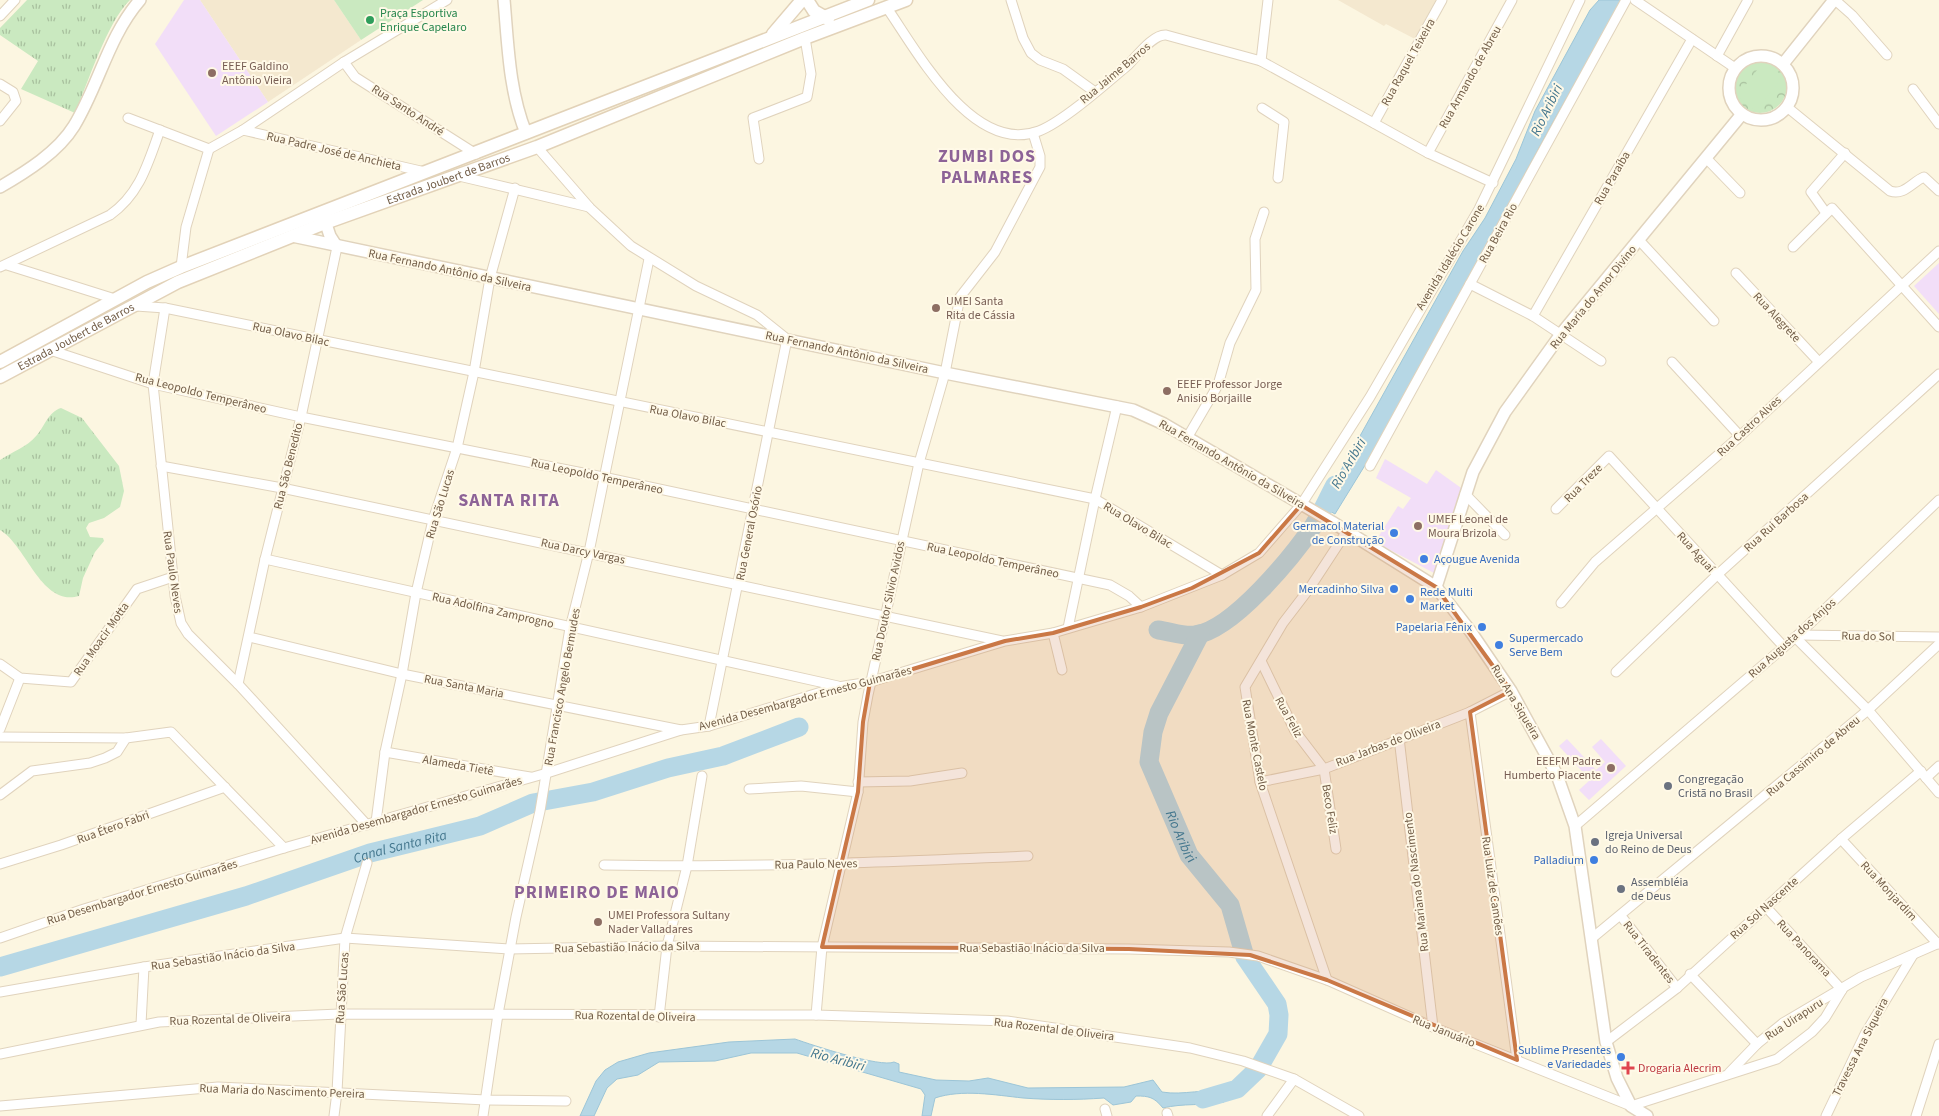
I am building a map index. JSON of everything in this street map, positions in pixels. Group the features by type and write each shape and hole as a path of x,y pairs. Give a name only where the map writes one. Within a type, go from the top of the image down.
{"main road":[{"path":"766,40 790,17 802,0"},
{"path":"807,0 813,10 823,17 842,24"},
{"name":"Estrada Joubert de Barros","path":"0,376 136,306 178,282 292,236 324,218 425,172 476,154 868,0"},
{"name":"Estrada Joubert de Barros","path":"0,362 115,299 181,267 324,218 458,176 537,147 805,38 906,0"}],"street":[{"path":"0,16 15,0"},
{"path":"0,187 45,155 65,138 87,100 117,33 140,0"},
{"path":"181,267 186,227 209,149 243,130 344,62 447,0"},
{"path":"504,0 512,85 519,116 526,133"},
{"path":"1011,0 1023,38 1031,53 1040,60 1063,69 1095,92"},
{"path":"1261,61 1268,0"},
{"name":"Rua Raquel Teixeira","path":"1374,123 1442,0"},
{"name":"Rua Armando de Abreu","path":"1428,153 1512,0"},
{"name":"Avenida Idalécio Carone","path":"1301,505 1370,397 1493,183 1580,0"},
{"name":"Rua Beira Rio","path":"1370,466 1626,0"},
{"path":"1635,0 1735,68"},
{"path":"1717,56 1748,0"},
{"path":"1783,64 1834,0 1852,15 1888,55"},
{"name":"Rua Jaime Barros","path":"887,8 936,78 960,106 980,121 998,131 1033,133 1057,121 1095,92 1163,34 1261,61 1428,153 1493,183"},
{"path":"759,159 753,118 807,97 811,74 805,38"},
{"name":"Rua Paraíba","path":"1533,316 1692,39"},
{"path":"1761,55 1772,57 1783,64 1790,73 1793,84 1792,96 1787,107 1778,115 1766,120 1754,119 1742,114 1733,105 1729,92 1729,80 1735,68 1744,60 1761,55"},
{"name":"Rua Santo André","path":"344,62 355,77 476,154"},
{"path":"0,84 13,92 16,101 0,121"},
{"path":"1913,89 1939,124"},
{"path":"1787,107 1845,153 1887,190 1896,193 1903,192 1924,177 1939,191"},
{"path":"1262,108 1284,122 1278,178"},
{"name":"Rua Maria do Amor Divino","path":"1436,587 1473,472 1506,412 1561,334 1742,114"},
{"path":"128,118 209,149"},
{"path":"4,266 110,215 124,206 141,182 160,130"},
{"name":"Rua Padre José de Anchieta","path":"243,130 425,172"},
{"name":"Rua Doutor Silvio Avidos","path":"816,1016 822,947 858,792 863,722 870,682 919,463 945,373 960,297 995,252 1038,173 1040,156 1033,133"},
{"path":"537,147 590,208 621,238 649,259 702,289 757,315 787,339"},
{"path":"1826,214 1811,192 1845,153"},
{"path":"1706,158 1740,193"},
{"path":"458,176 515,188 590,208"},
{"name":"Rua São Lucas","path":"371,824 402,674 416,593 433,520 457,448 474,372 490,278 515,188"},
{"path":"1794,247 1832,208 1939,327"},
{"path":"1187,438 1218,385 1230,343 1256,290 1254,239 1264,212"},
{"path":"324,218 330,236 337,247"},
{"name":"Rua Fernando Antônio da Silveira","path":"292,236 337,247 640,308 945,373 1117,406 1148,416 1332,522"},
{"path":"1639,240 1714,321"},
{"name":"Rua São Benedito","path":"238,684 265,559 301,417 337,247"},
{"name":"Rua Castro Alves","path":"1561,603 1595,562 1740,436 1818,361 1939,251"},
{"name":"Rua Francisco Angelo Bermudes","path":"483,1116 509,949 540,811 570,628 588,552 649,259"},
{"path":"4,266 115,299"},
{"name":"Rua Alegrete","path":"1736,273 1818,361"},
{"path":"1470,284 1533,316 1600,361"},
{"name":"Rua Olavo Bilac","path":"136,306 165,308 1094,499 1222,575"},
{"name":"Rua Paulo Neves","path":"165,308 153,384 177,612 184,628 371,824"},
{"name":"Rua General Osório","path":"709,726 787,339"},
{"name":"Rua Leopoldo Temperâneo","path":"50,350 153,384 301,417 603,477 1079,579 1119,589 1141,607"},
{"path":"1672,362 1740,436"},
{"name":"Rua Rui Barbosa","path":"1616,672 1717,576 1939,374"},
{"path":"1068,628 1094,499 1117,406"},
{"name":"Rua Aguaí","path":"1609,456 1784,647"},
{"name":"Rua Treze","path":"1556,509 1609,456"},
{"name":"Rua Darcy Vargas","path":"161,466 282,488 1005,641"},
{"path":"1465,494 1505,535"},
{"name":"Rua Augusta dos Anjos","path":"1575,826 1797,636 1939,500"},
{"name":"Avenida Desembargador Ernesto Guimarães","path":"284,848 532,778 681,730 709,726 838,686 870,682 1005,641 1053,632 1141,607 1222,575 1259,553 1301,505"},
{"name":"Rua Ana Siqueira","path":"1332,522 1436,587 1471,632 1511,690 1558,775 1575,826 1606,1042 1617,1078 1640,1113"},
{"name":"Rua Monte Castelo","path":"1327,980 1260,782 1244,687 1283,623 1309,589 1347,531"},
{"name":"Rua Adolfina Zamprogno","path":"265,559 838,686"},
{"name":"Rua Moacir Motta","path":"20,678 71,682 137,589 173,577"},
{"path":"1053,632 1062,670"},
{"name":"Rua Santa Maria","path":"249,636 402,674 681,730"},
{"path":"1797,636 1868,710 1939,792"},
{"name":"Rua do Sol","path":"1797,636 1939,637"},
{"name":"Rua Cassimiro de Abreu","path":"1590,939 1621,916 1868,710 1939,644"},
{"name":"Rua Feliz","path":"1261,661 1295,731 1324,768"},
{"path":"0,664 20,678 0,729"},
{"name":"Rua Jarbas de Oliveira","path":"1260,782 1324,768 1470,712 1511,690"},
{"name":"Rua Luiz de Camões","path":"1470,712 1516,1060"},
{"path":"0,737 126,738 171,732 284,848"},
{"path":"0,795 32,771 90,763 105,758 117,752 126,738"},
{"name":"Rua Mariana do Nascimento","path":"1399,738 1433,1027"},
{"name":"Alameda Tietê","path":"385,752 532,778"},
{"name":"Rua Sol Nascente","path":"1606,1042 1677,988 1690,974 1841,838 1923,775 1939,766"},
{"name":"Beco Feliz","path":"1324,768 1336,849"},
{"path":"858,782 910,781 962,773"},
{"path":"659,1017 667,946 687,866 702,776"},
{"path":"749,789 800,786 858,792"},
{"name":"Rua Étero Fabri","path":"0,864 61,845 225,787"},
{"name":"Rua Monjardim","path":"1841,838 1938,943"},
{"name":"Rua Desembargador Ernesto Guimarães","path":"0,938 84,909 284,848"},
{"name":"Rua Paulo Neves","path":"604,865 841,864 1028,856"},
{"name":"Rua São Lucas","path":"334,1116 337,1092 339,1014 345,938 367,863"},
{"name":"Rua Panorama","path":"1766,907 1842,990"},
{"name":"Rua Tiradentes","path":"1621,916 1677,988"},
{"name":"Rua Sebastião Inácio da Silva","path":"0,992 144,967 345,938 509,949 667,946 1119,948 1229,952 1254,955"},
{"name":"Rua Uirapuru","path":"1728,1074 1757,1044 1783,1023 1842,990 1861,977 1938,943"},
{"name":"Rua Januário","path":"1254,955 1327,980 1433,1027 1640,1113"},
{"name":"Travessa Ana Siqueira","path":"1826,1116 1865,1034 1913,955"},
{"path":"141,1024 144,967"},
{"path":"1690,974 1757,1044"},
{"name":"Rua Uirapuru","path":"1640,1113 1728,1074 1777,1059 1798,1044 1825,1018 1842,990"},
{"name":"Rua Rozental de Oliveira","path":"0,1054 141,1024 339,1014 659,1017 816,1016 1007,1021 1190,1048 1243,1061 1268,1068 1294,1079 1359,1116"},
{"path":"1918,1115 1939,1044"},
{"path":"1267,1116 1294,1079"},
{"name":"Rua Maria do Nascimento Pereira","path":"0,1106 218,1087 486,1100 566,1100"}],"highlighted area":[{"path":"1301,505 1436,587 1511,691 1470,712 1517,1060 1327,980 1250,955 1129,949 822,947 858,792 863,722 870,682 1005,641 1053,633 1141,607 1192,588 1259,553"}],"shaded area":[{"name":"EEEF Galdino Antônio Vieira","path":"184,0 200,0 268,102 216,136 155,44"},
{"path":"200,0 334,0 361,40 268,102"},
{"path":"1338,0 1436,0 1415,39 1386,24 1384,26"},
{"path":"1939,263 1939,314 1914,286"},
{"name":"UMEF Leonel de Moura Brizola","path":"1385,459 1427,484 1436,470 1464,490 1434,573 1375,542 1398,506 1403,509 1411,498 1376,478"},
{"name":"EEEFM Padre Humberto Piacente","path":"1567,739 1596,770 1605,762 1592,747 1601,739 1626,766 1589,800 1579,790 1590,780 1559,746"}],"green space":[{"path":"27,0 130,0 106,38 75,113 21,89 38,61 0,35 0,28"},
{"name":"Praça Esportiva Enrique Capelaro","path":"334,0 423,0 361,40"},
{"path":"1760,59 1770,61 1779,67 1785,76 1787,86 1785,96 1779,105 1770,111 1760,113 1750,111 1741,105 1735,96 1733,86 1735,76 1741,67 1750,61"},
{"path":"1764,61 1783,76 1756,111 1737,96"},
{"path":"61,408 82,418 119,466 124,491 120,507 104,518 89,523 86,528 90,537 103,538 104,541 95,552 83,578 79,596 66,597 54,593 44,584 10,538 0,530 0,460 33,439 50,416"}],"water":[{"name":"Rio Aribiri","path":"1599,0 1622,0 1553,122 1383,436 1335,514 1321,506 1463,251 1485,218 1516,159 1535,111 1590,10"},
{"name":"Rio Aribiri","path":"795,1039 861,1059 875,1062 894,1062 899,1064 899,1072 936,1080 969,1081 988,1078 1028,1088 1124,1087 1153,1080 1162,1092 1210,1091 1226,1094 1227,1097 1224,1102 1163,1108 1154,1099 1144,1096 1136,1096 1131,1102 1113,1105 1104,1098 1043,1099 967,1093 935,1098 931,1116 922,1116 925,1095 921,1089 797,1053 751,1053 715,1061 659,1062 638,1075 617,1079 607,1088 594,1116 580,1116 596,1081 605,1070 618,1062 649,1053 729,1042"}],"waterway":[{"name":"Rio Aribiri","path":"1158,630 1181,635 1195,635 1210,630 1227,620 1261,590 1292,555 1317,520 1335,485"},
{"name":"Rio Aribiri","path":"1200,634 1159,713 1153,732 1149,762 1189,855 1230,905 1245,957 1277,1004 1279,1015 1278,1034 1258,1069 1237,1089 1203,1099"},
{"name":"Canal Santa Rita","path":"0,967 246,896 370,853 480,826 533,803 593,792 668,768 723,756 799,727"}],"place":[{"name":"Praça Esportiva Enrique Capelaro","path":"370,20"},
{"name":"EEEF Galdino Antônio Vieira","path":"212,73"},
{"name":"UMEI Santa Rita de Cássia","path":"936,308"},
{"name":"EEEF Professor Jorge Anisio Borjaille","path":"1167,391"},
{"name":"UMEF Leonel de Moura Brizola","path":"1418,526"},
{"name":"Germacol Material de Construção","path":"1394,533"},
{"name":"Açougue Avenida","path":"1424,559"},
{"name":"Mercadinho Silva","path":"1394,589"},
{"name":"Rede Multi Market","path":"1410,599"},
{"name":"Papelaria Fênix","path":"1482,627"},
{"name":"Supermercado Serve Bem","path":"1499,645"},
{"name":"EEEFM Padre Humberto Piacente","path":"1611,768"},
{"name":"Congregação Cristã no Brasil","path":"1668,786"},
{"name":"Igreja Universal do Reino de Deus","path":"1595,842"},
{"name":"Palladium","path":"1594,860"},
{"name":"Assembléia de Deus","path":"1621,889"},
{"name":"UMEI Professora Sultany Nader Valladares","path":"598,922"},
{"name":"Sublime Presentes e Variedades","path":"1621,1057"},
{"name":"Drogaria Alecrim","path":"1628,1068"}],"district":[{"name":"ZUMBI DOS PALMARES","path":"987,166"},
{"name":"SANTA RITA","path":"509,500"},
{"name":"PRIMEIRO DE MAIO","path":"597,892"}]}
